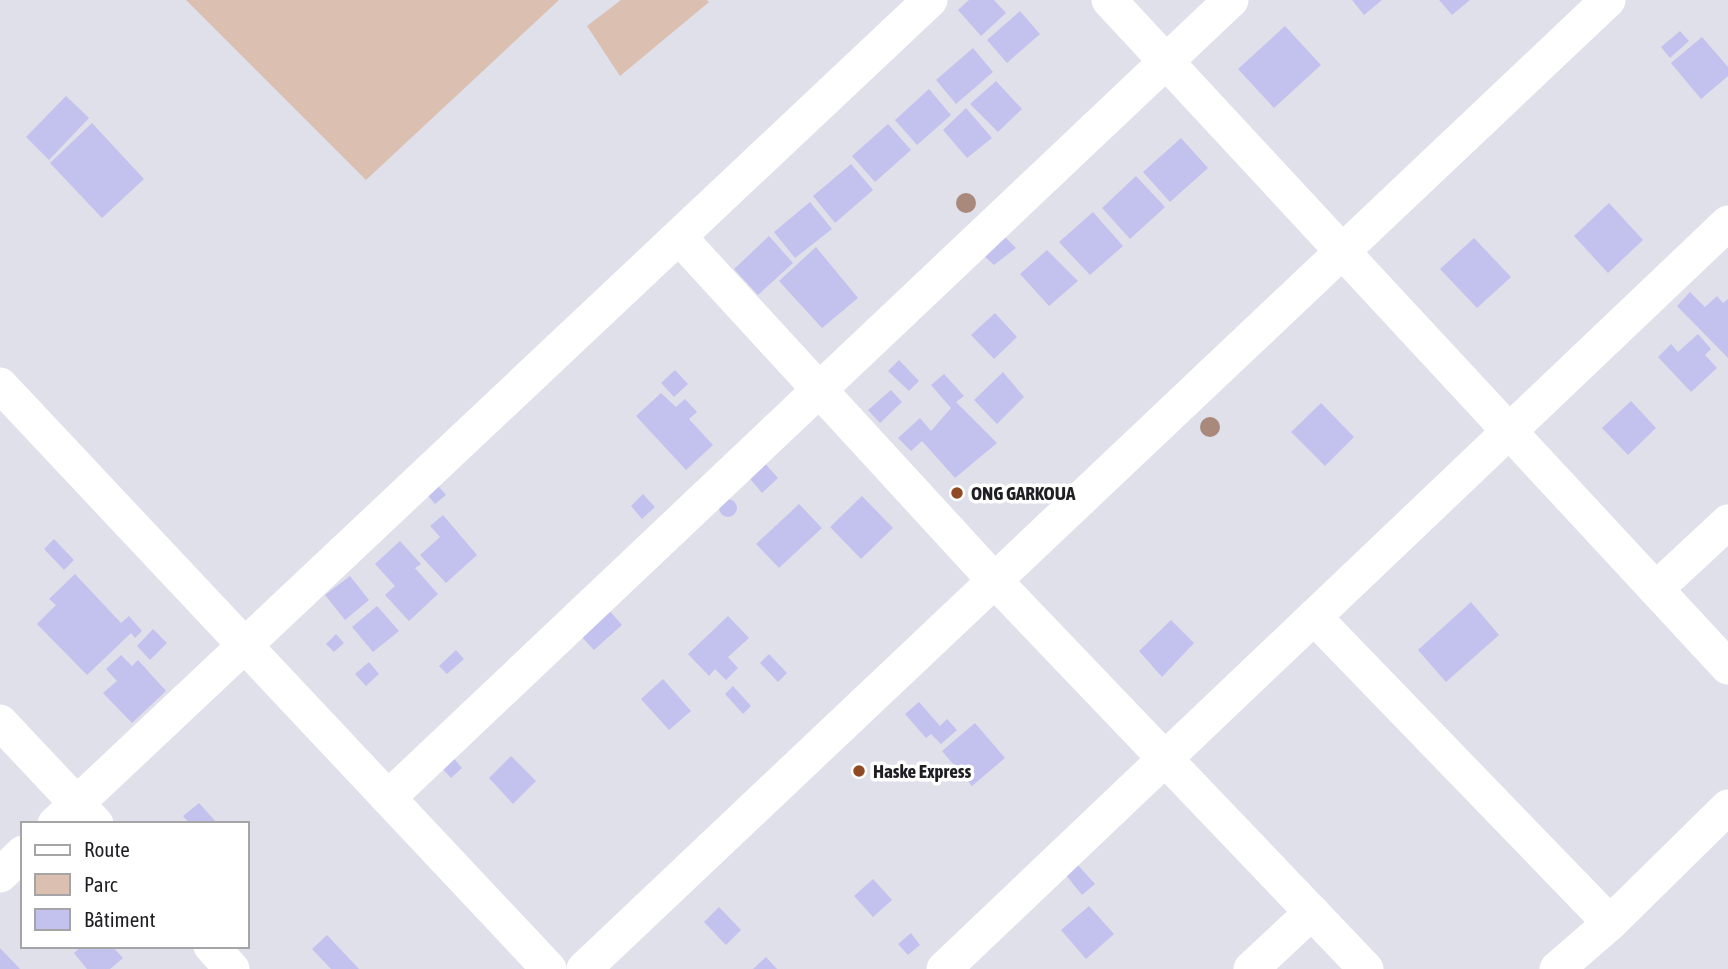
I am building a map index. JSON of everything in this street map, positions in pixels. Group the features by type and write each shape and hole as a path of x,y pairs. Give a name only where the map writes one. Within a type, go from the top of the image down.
{"street":[{"path":"0,722 76,817 245,646 930,0"},
{"path":"1109,0 1728,667"},
{"path":"388,799 1231,0"},
{"path":"584,969 1608,0"},
{"path":"944,969 1728,223"},
{"path":"679,237 995,581 1366,969"},
{"path":"0,385 549,969"},
{"path":"1656,589 1728,522"},
{"path":"1314,617 1610,923"},
{"path":"1557,969 1610,923 1728,807"},
{"path":"0,874 21,855"},
{"path":"1251,969 1312,912"}],"green space":[{"path":"186,0 559,0 366,180"},
{"path":"621,0 709,2 620,76 587,26"}],"building":[{"path":"969,0 994,0 1006,13 981,36 958,10"},
{"path":"1352,0 1382,0 1364,15"},
{"path":"1439,0 1470,0 1452,15"},
{"path":"1020,11 1040,34 1007,63 987,40"},
{"path":"1285,26 1321,65 1274,108 1238,69"},
{"path":"1680,31 1689,41 1670,58 1661,47"},
{"path":"1702,37 1728,67 1728,76 1701,99 1671,63"},
{"path":"973,48 993,72 956,104 936,80"},
{"path":"996,81 1022,109 998,132 970,104"},
{"path":"929,89 951,115 917,145 895,120"},
{"path":"66,96 89,118 49,160 26,137"},
{"path":"966,108 992,138 967,158 943,130"},
{"path":"92,123 144,179 102,218 50,163"},
{"path":"888,124 911,150 875,182 852,156"},
{"path":"1181,138 1208,168 1170,202 1143,172"},
{"path":"851,164 873,190 835,223 813,196"},
{"path":"1136,176 1165,207 1130,239 1102,208"},
{"path":"810,202 832,229 795,258 774,232"},
{"path":"1609,203 1643,240 1608,273 1574,236"},
{"path":"1093,212 1123,246 1090,275 1059,242"},
{"path":"769,236 793,263 758,295 734,269"},
{"path":"1004,236 1016,248 994,265 984,256"},
{"path":"1474,238 1511,277 1477,308 1440,269"},
{"path":"816,247 858,298 822,328 779,281"},
{"path":"1047,250 1078,281 1049,306 1020,274"},
{"path":"1690,292 1705,307 1717,296 1723,303 1728,299 1728,358 1677,306"},
{"path":"995,313 1017,337 994,359 971,335"},
{"path":"1698,334 1711,349 1705,355 1717,368 1691,392 1658,357 1671,344 1678,352"},
{"path":"899,360 919,381 909,391 888,371"},
{"path":"675,370 688,384 674,397 661,383"},
{"path":"1003,372 1024,397 997,424 974,400"},
{"path":"944,374 964,396 956,402 997,443 955,478 922,441 911,451 898,438 920,418 931,431 951,408 931,385"},
{"path":"891,390 902,402 880,423 868,410"},
{"path":"661,393 676,407 685,399 697,412 689,419 713,445 686,470 636,416"},
{"path":"1631,401 1656,428 1628,455 1602,428"},
{"path":"1321,403 1354,437 1325,466 1291,432"},
{"path":"761,459 778,478 762,493 745,473"},
{"path":"434,481 446,495 435,504 424,491"},
{"path":"643,494 655,507 642,519 631,506"},
{"path":"862,496 893,528 861,559 830,527"},
{"path":"728,499 734,502 737,508 734,514 728,517 722,514 719,508 722,502"},
{"path":"799,504 822,528 779,568 756,544"},
{"path":"443,515 477,555 446,583 420,555 440,537 430,526"},
{"path":"54,539 74,560 64,570 44,549"},
{"path":"400,541 421,564 415,568 438,594 409,621 385,595 395,586 375,564"},
{"path":"75,574 121,623 129,616 142,631 135,638 131,633 87,675 37,624 56,605 49,599"},
{"path":"350,576 369,600 345,620 325,595"},
{"path":"1471,602 1499,635 1446,682 1418,650"},
{"path":"377,606 399,631 373,652 352,627"},
{"path":"608,609 622,625 594,650 579,634"},
{"path":"728,616 749,638 728,657 738,668 726,680 715,669 709,676 688,654"},
{"path":"1171,620 1194,643 1162,677 1139,651"},
{"path":"153,629 167,643 150,660 137,646"},
{"path":"336,634 344,643 334,652 326,644"},
{"path":"456,650 464,659 447,674 439,666"},
{"path":"769,654 787,673 778,682 760,663"},
{"path":"121,655 132,666 138,660 166,691 132,723 103,693 117,681 106,669"},
{"path":"369,662 379,674 366,686 355,674"},
{"path":"663,679 691,711 669,730 641,699"},
{"path":"733,686 751,706 743,714 725,694"},
{"path":"919,702 940,726 947,719 957,730 941,744 931,734 926,738 905,714"},
{"path":"975,723 1005,758 972,786 942,751"},
{"path":"450,754 462,768 451,778 439,765"},
{"path":"511,756 536,781 513,804 489,778"},
{"path":"199,803 216,822 188,822 183,816"},
{"path":"1077,864 1095,884 1082,895 1065,874"},
{"path":"873,879 892,900 873,917 854,896"},
{"path":"1089,906 1114,934 1086,959 1061,930"},
{"path":"719,907 741,930 726,945 704,922"},
{"path":"911,933 920,945 908,955 898,944"},
{"path":"327,935 359,969 331,969 312,949"},
{"path":"0,948 20,969 0,969"},
{"path":"80,948 114,948 123,958 110,969 87,969 74,953"},
{"path":"766,957 777,969 753,969"}],"place":[{"name":"ONG GARKOUA","path":"957,493"},
{"name":"Haske Express","path":"859,771"}]}
